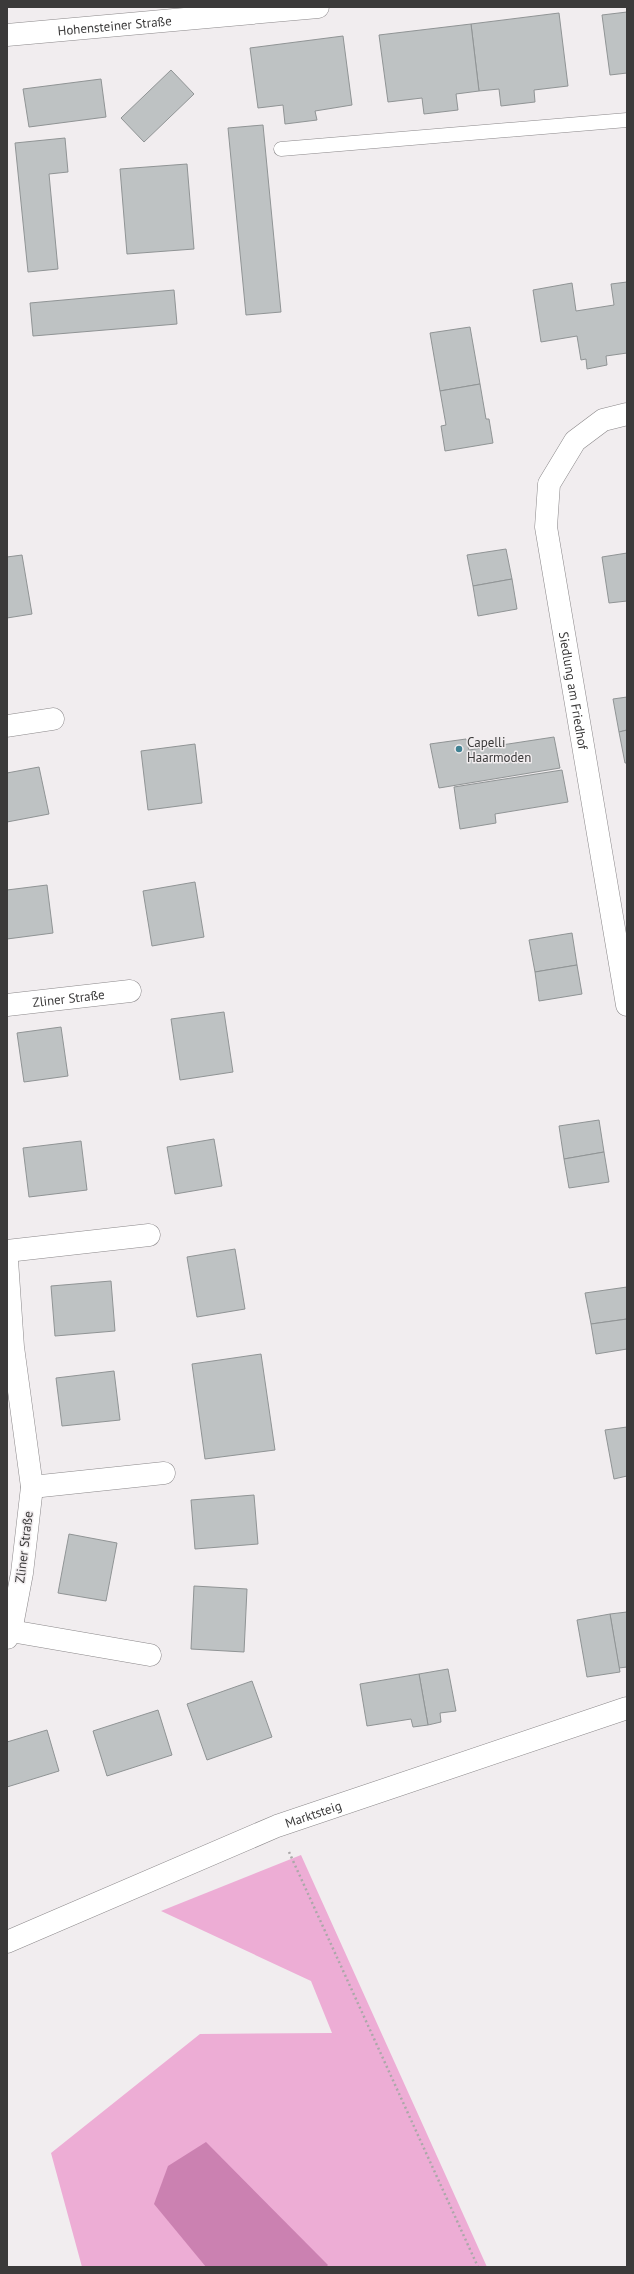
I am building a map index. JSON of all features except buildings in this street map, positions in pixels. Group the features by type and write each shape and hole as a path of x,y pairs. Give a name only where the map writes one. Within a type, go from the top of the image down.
{"street":[{"name":"Hohensteiner Straße","path":"7,35 318,7"},
{"name":"Siedlung am Friedhof","path":"627,414 603,420 575,441 549,484 546,527 627,1005"},
{"path":"7,726 53,720"},
{"name":"Zliner Straße","path":"7,1005 130,991"},
{"path":"7,1251 149,1234"},
{"name":"Zliner Straße","path":"7,1260 10,1348 32,1487 22,1573 9,1634 150,1655"},
{"path":"32,1487 164,1473"},
{"name":"Marktsteig","path":"7,1942 277,1826 627,1708"}],"lane":[{"path":"281,149 627,120"}],"path":[{"path":"277,1826 478,2267"}],"shaded area":[{"path":"301,1855 487,2267 82,2267 51,2153 200,2034 332,2033 311,1981 161,1911"},
{"path":"206,2142 328,2265 326,2267 206,2267 154,2204 168,2166"}],"place":[{"name":"Capelli Haarmoden","path":"459,749"}]}
